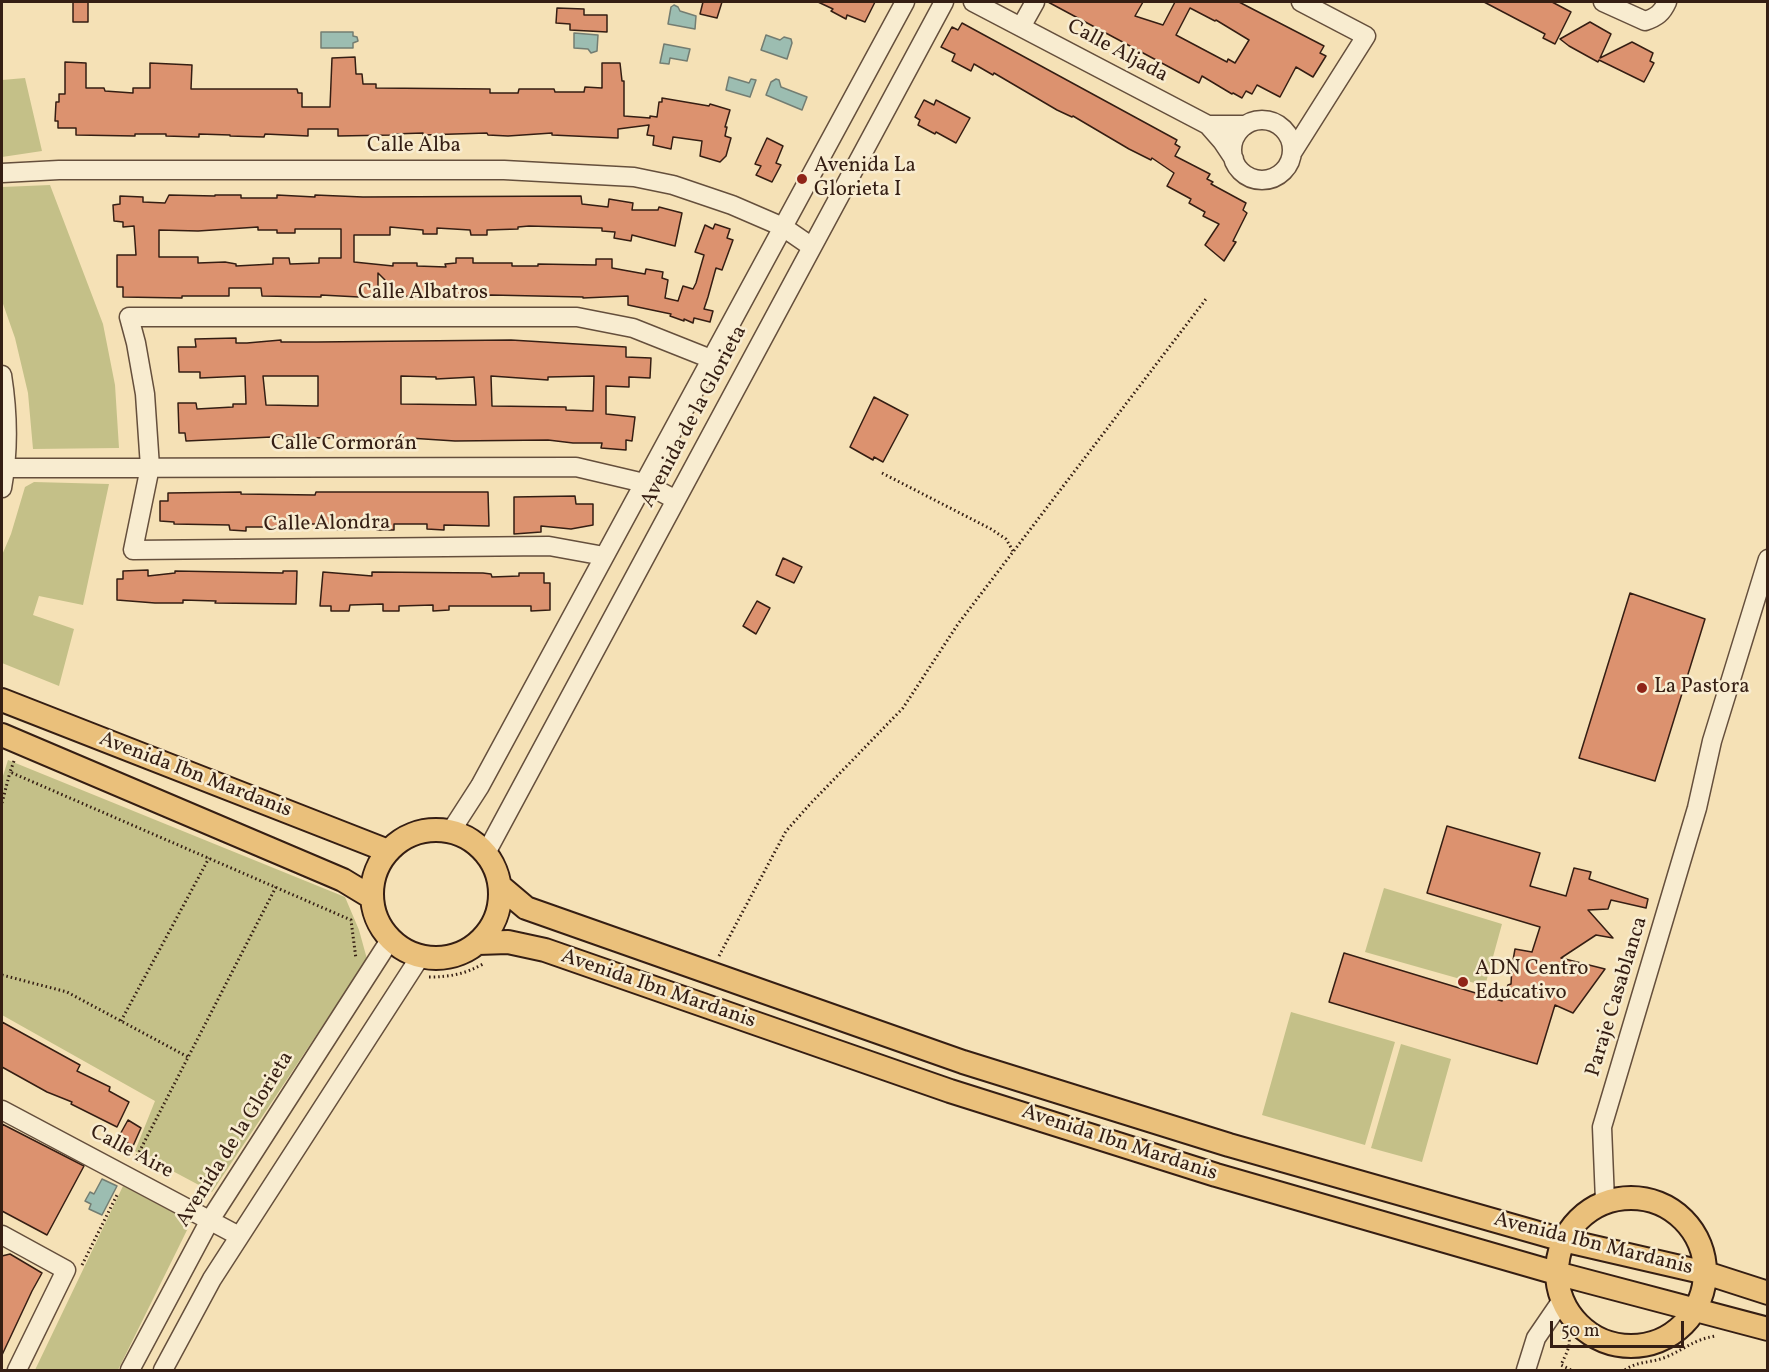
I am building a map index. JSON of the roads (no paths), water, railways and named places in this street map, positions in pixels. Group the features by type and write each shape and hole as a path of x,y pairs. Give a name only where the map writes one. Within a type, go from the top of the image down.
{"main road":[{"name":"Avenida Ibn Mardanis","path":"2,700 388,851"},
{"name":"Avenida Ibn Mardanis","path":"11,738 343,880 371,897"},
{"path":"451,831 470,839 486,853 495,868 500,885 499,907 492,927 478,943 460,954 441,958 420,957 390,940 377,920 371,897 378,865 400,840 416,832 451,831"},
{"name":"Avenida Ibn Mardanis","path":"500,885 526,908 963,1062 1228,1145 1563,1240 1706,1273 1767,1293"},
{"name":"Avenida Ibn Mardanis","path":"478,943 508,942 544,950 983,1101 1216,1175 1556,1273 1767,1329"},
{"path":"1633,1197 1661,1203 1685,1220 1701,1245 1706,1273 1703,1292 1696,1309 1678,1330 1654,1343 1627,1346 1600,1340 1577,1324 1562,1300 1556,1273 1563,1240 1580,1216 1605,1201 1633,1197"}],"street":[{"name":"Avenida de la Glorieta","path":"451,831 480,786 904,2"},
{"name":"Avenida de la Glorieta","path":"486,853 944,2"},
{"name":"Calle Aljada","path":"973,2 1208,125"},
{"path":"1021,27 1035,2"},
{"path":"1208,125 1246,175 1256,179 1266,179 1275,177 1284,171 1292,153 1366,36 1301,2"},
{"path":"1603,2 1645,21 1656,18 1667,2"},
{"path":"1208,125 1246,124 1264,120 1282,127 1288,134 1292,153"},
{"path":"1234,159 1232,149 1234,139 1246,124"},
{"name":"Calle Alba","path":"2,173 504,170 634,177 673,185 732,205 783,227 812,247"},
{"name":"Calle Albatros","path":"150,467 145,394 129,317 577,317 633,328 711,359"},
{"path":"2,375 8,431 6,468 2,488"},
{"name":"Calle Alondra","path":"150,467 133,550 549,546 604,556"},
{"name":"Calle Cormorán","path":"6,468 576,467 644,483 676,500"},
{"name":"Paraje Casablanca","path":"1605,1201 1602,1127 1697,808 1712,741 1767,559"},
{"name":"Avenida de la Glorieta","path":"130,1371 210,1220 390,940"},
{"path":"163,1371 212,1279 420,957"},
{"name":"Calle Aire","path":"2,1110 239,1236"},
{"path":"2,1235 66,1270 17,1371"},
{"path":"1527,1371 1536,1338 1562,1300"}],"water":[{"path":"674,5 680,11 696,16 695,29 668,24 671,7"},
{"path":"321,32 353,32 353,36 357,37 358,41 353,43 353,48 321,48"},
{"path":"574,33 598,35 597,51 591,53 588,49 574,48"},
{"path":"766,35 780,40 784,37 791,39 787,59 761,50"},
{"path":"664,44 690,49 687,61 670,58 669,64 660,63"},
{"path":"729,77 749,83 751,79 756,80 750,97 726,90"},
{"path":"779,80 781,87 807,97 802,110 766,95 771,82"},
{"path":"102,1179 117,1186 102,1215 89,1209 91,1204 85,1201 90,1192 94,1194"}],"place":[{"name":"Avenida La Glorieta I","path":"802,179"},
{"name":"La Pastora","path":"1642,688"},
{"name":"ADN Centro Educativo","path":"1463,982"}]}
